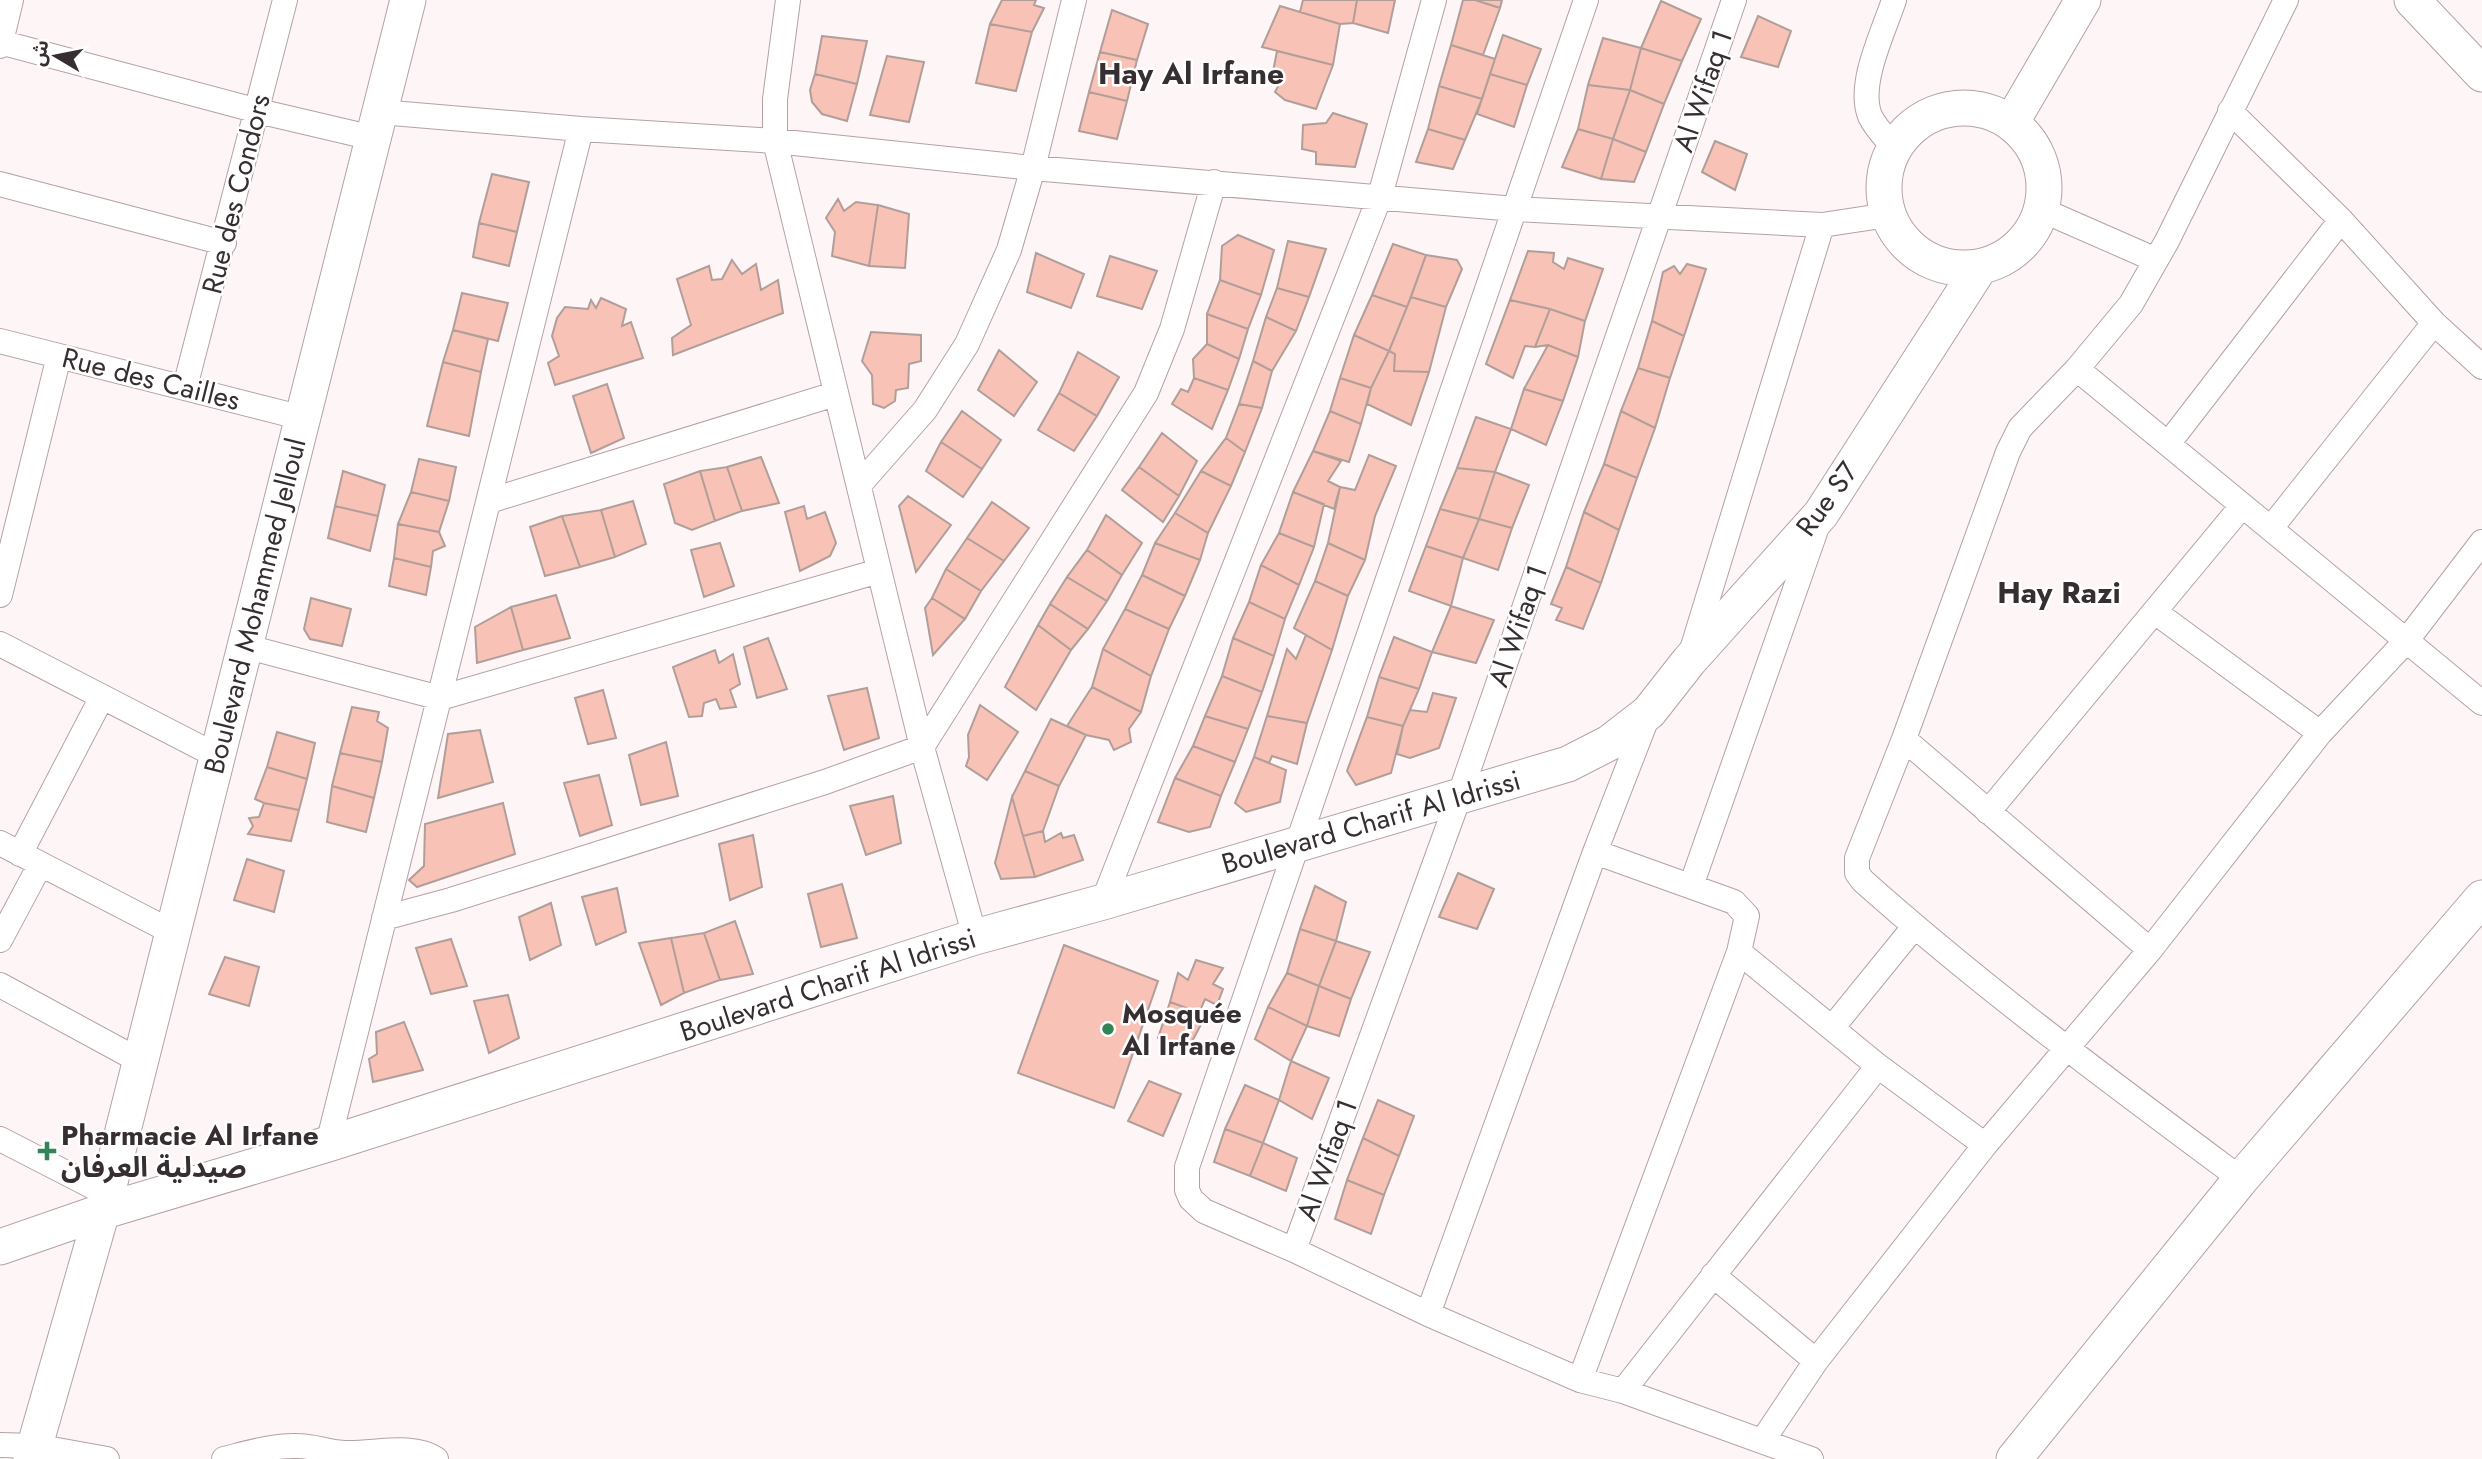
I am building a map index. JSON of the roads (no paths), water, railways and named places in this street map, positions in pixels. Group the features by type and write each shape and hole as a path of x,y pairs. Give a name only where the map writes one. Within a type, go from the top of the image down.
{"street":[{"path":"11,0 0,43 258,111 377,125 581,129 775,142 1033,168 1515,209 1660,218 1822,225 1888,215"},
{"name":"Rue des Condors","path":"185,387 285,0"},
{"name":"Boulevard Mohammed Jelloul","path":"33,1452 104,1203 408,0"},
{"path":"788,0 775,99 775,142 922,747 975,937"},
{"path":"860,484 925,410 967,344 1009,250 1033,168 1074,0"},
{"path":"1102,902 1380,196 1434,0"},
{"path":"1586,0 1187,1167 1187,1190 1191,1199 1204,1211 1294,1250 1428,1314 1580,1380 1623,1391 1811,1459"},
{"name":"Al Wifaq 1","path":"1294,1250 1459,797 1734,0"},
{"path":"1893,147 1870,117 1867,97 1868,78 1894,0"},
{"path":"2011,123 2082,0"},
{"path":"2241,1179 2067,1048 1914,927 1863,881 1857,873 1857,858 1904,739 2008,452 2020,428 2077,369 2131,303 2156,260 2286,0"},
{"path":"2412,0 2482,74"},
{"path":"1960,107 1987,111 2011,123 2029,142 2041,166 2044,192 2042,210 2025,240 2004,257 1980,267 1957,268 1935,263 1915,252 1899,236 1888,215 1884,192 1886,169 1893,147 1911,127 1934,113 1960,107"},
{"path":"2230,111 2341,220 2434,323 2482,367"},
{"path":"328,1144 581,129"},
{"path":"384,918 464,896 825,782 922,747 1146,393 1172,329 1214,182"},
{"path":"0,184 224,243"},
{"path":"2042,210 2156,260"},
{"path":"2168,444 2341,220"},
{"path":"1689,661 1822,225"},
{"name":"Rue S7","path":"1649,712 1689,661 1821,514 1980,267"},
{"path":"2271,528 2434,323"},
{"name":"Rue des Cailles","path":"0,341 303,418"},
{"path":"0,596 59,356"},
{"path":"2077,369 2482,703"},
{"path":"489,501 835,394"},
{"path":"1988,812 2242,506"},
{"path":"1691,886 1821,514"},
{"path":"1763,1440 1816,1361 1985,1145 2150,950 2320,733 2407,640 2482,542"},
{"path":"244,646 440,698 880,571"},
{"path":"2155,611 2320,733"},
{"path":"0,643 217,756"},
{"path":"0,940 20,854 102,696"},
{"path":"1428,1314 1595,852 1649,712"},
{"name":"Boulevard Charif Al Idrissi","path":"0,1247 104,1203 328,1144 975,937 1568,764 1609,743 1649,712"},
{"path":"1904,739 2150,950"},
{"path":"1580,1380 1739,952 1747,916 1734,902 1595,852"},
{"path":"20,854 172,932"},
{"path":"2014,1459 2241,1179 2482,898"},
{"path":"1832,1028 1914,927"},
{"path":"1739,952 1878,1066 1985,1145"},
{"path":"0,985 140,1061"},
{"path":"1623,1391 1878,1066"},
{"path":"0,1139 104,1203"},
{"path":"1713,1275 1816,1361"},
{"path":"0,1445 33,1452 107,1459"},
{"path":"224,1459 268,1448 300,1446 347,1456 425,1452 436,1459"}],"place":[{"name":"Mosquée Al Irfane","path":"1108,1029"},
{"name":"Pharmacie Al Irfane صيدلية العرفان","path":"47,1151"}],"district":[{"name":"Hay Al Irfane","path":"1191,73"},
{"name":"Hay Razi","path":"2059,592"}]}
